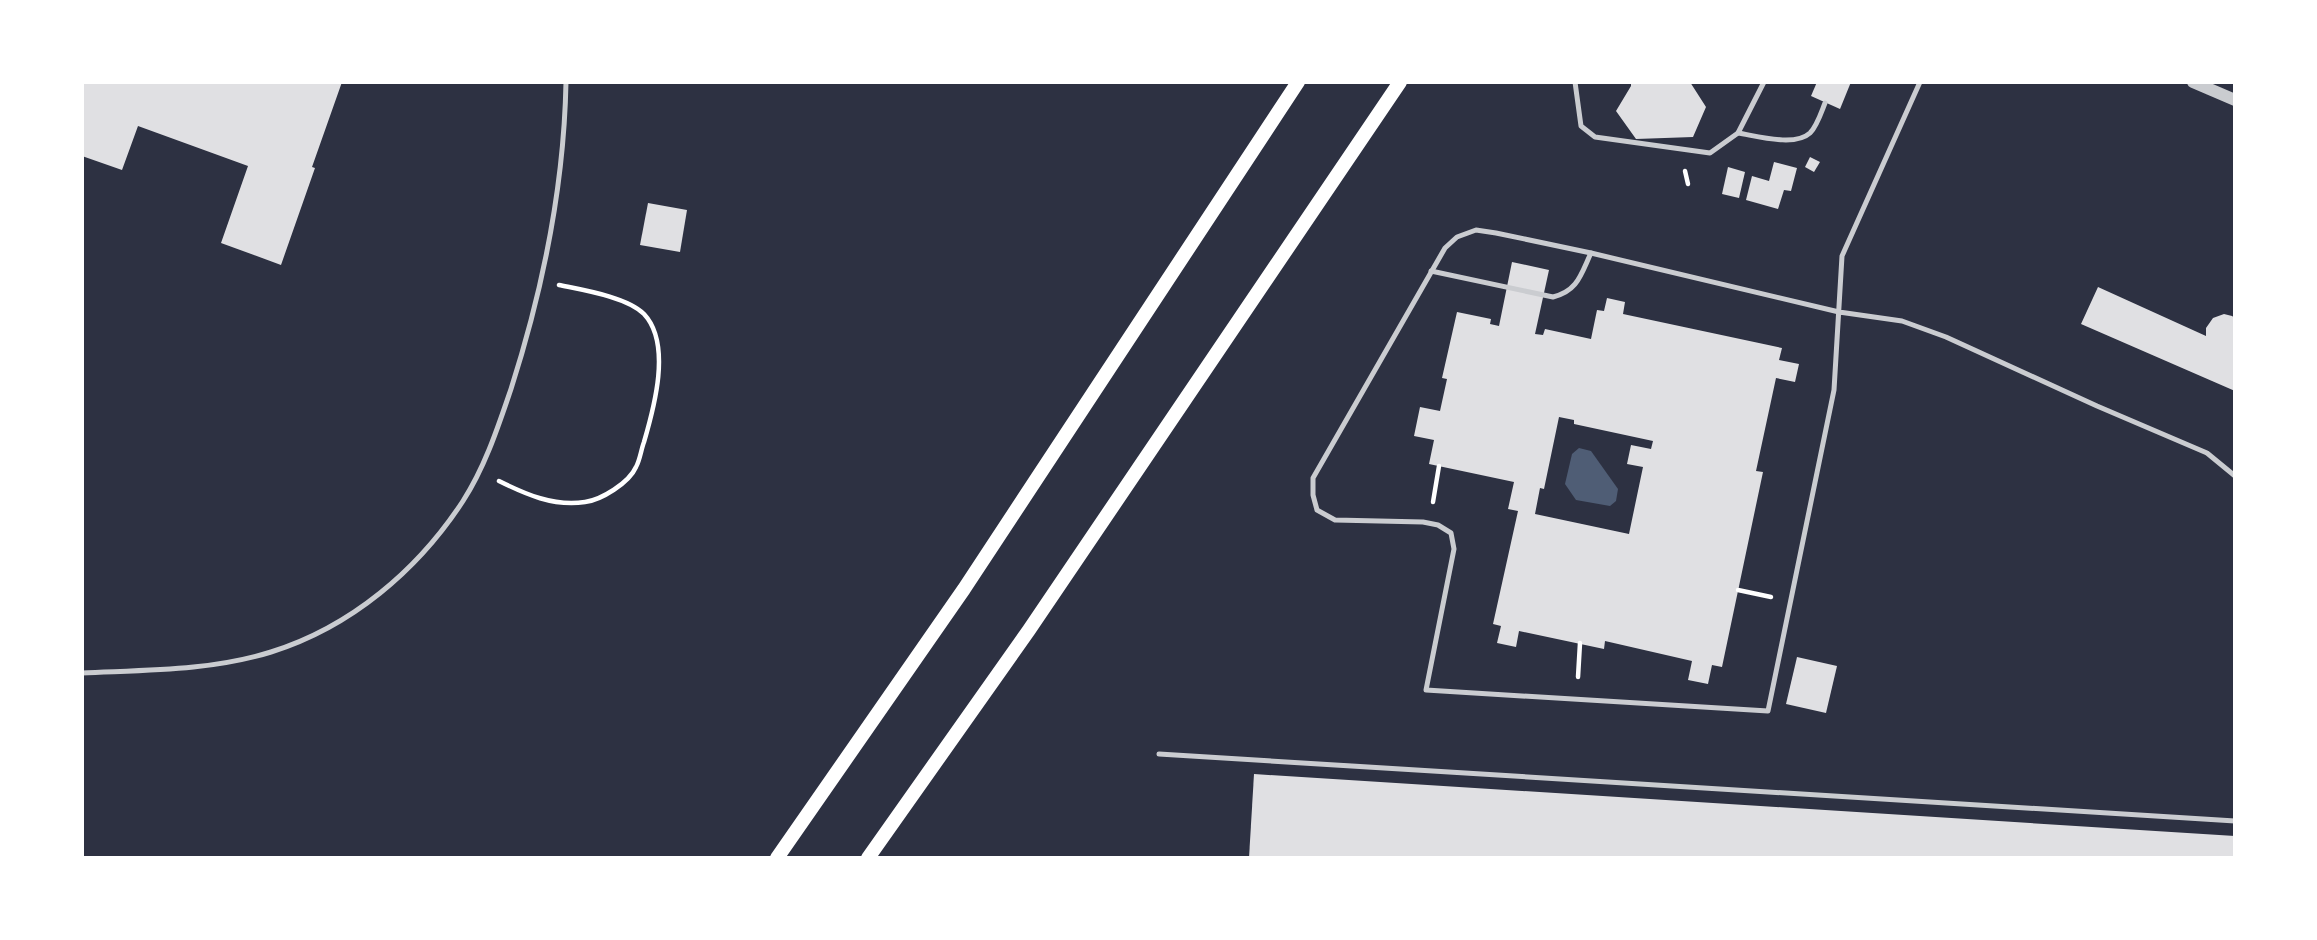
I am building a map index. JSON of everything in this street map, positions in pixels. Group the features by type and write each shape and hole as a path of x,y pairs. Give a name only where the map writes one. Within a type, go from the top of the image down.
{"main road":[{"path":"777,858 964,589 1298,82"},
{"path":"868,858 1029,630 1400,82"}],"street":[{"path":"2193,82 2235,100"}],"lane":[{"path":"82,673 192,668 233,662 312,636 348,616 382,592 413,564 441,533 465,499 484,462 531,327 556,202 565,126 566,82"},
{"path":"1575,82 1581,126 1595,137 1710,153 1738,133 1764,82"},
{"path":"1920,82 1842,256 1839,312 1834,390 1768,711 1426,690 1454,549 1451,533 1438,525 1423,522 1335,520 1317,510 1313,495 1313,478 1445,248 1457,237 1476,230 1591,253 1839,312 1902,321 1946,337 2096,406 2207,453 2235,475"},
{"path":"1738,133 1789,140 1803,139 1812,131 1825,103"},
{"path":"1432,271 1553,297 1566,294 1577,283 1591,253"},
{"path":"1159,754 2235,821"}],"path":[{"path":"480,471 520,491 552,502 586,502 612,492 635,469 657,395 659,357 654,331 645,315 632,305 541,280"},
{"path":"1437,476 1439,466"},
{"path":"1738,590 1791,601"}],"water":[{"path":"1579,448 1591,451 1618,489 1616,501 1610,506 1576,500 1565,484 1572,454"}],"building":[{"path":"82,82 342,82 281,265 221,243 248,166 138,126 122,170 82,156"},
{"path":"1631,82 1690,82 1706,107 1693,137 1636,139 1616,111"},
{"path":"1817,82 1851,82 1840,109 1811,96"},
{"path":"1810,157 1820,162 1814,172 1805,167"},
{"path":"1774,162 1797,168 1791,191 1784,190 1778,209 1746,200 1752,176 1769,181"},
{"path":"1728,167 1745,172 1739,198 1722,194"},
{"path":"648,203 687,210 680,252 640,245"},
{"path":"1512,262 1549,270 1535,334 1543,335 1545,329 1591,339 1597,310 1604,311 1607,298 1625,302 1623,314 1782,348 1779,360 1799,364 1795,382 1776,378 1756,471 1763,472 1722,667 1712,665 1708,684 1688,680 1692,661 1605,641 1604,649 1519,631 1516,647 1497,643 1501,626 1493,624 1518,511 1508,509 1514,482 1429,464 1434,440 1414,436 1420,407 1440,411 1447,379 1442,378 1457,312 1491,319 1490,324 1499,326","holes":["1559,417 1574,420 1574,424 1653,441 1651,449 1631,445 1627,464 1643,467 1629,534 1535,514 1540,488 1544,489"]},
{"path":"2098,287 2206,336 2206,328 2213,318 2224,314 2235,318 2235,391 2081,324"},
{"path":"1797,657 1837,666 1826,713 1786,704"},
{"path":"1254,774 2235,836 2235,858 1249,858"}]}
